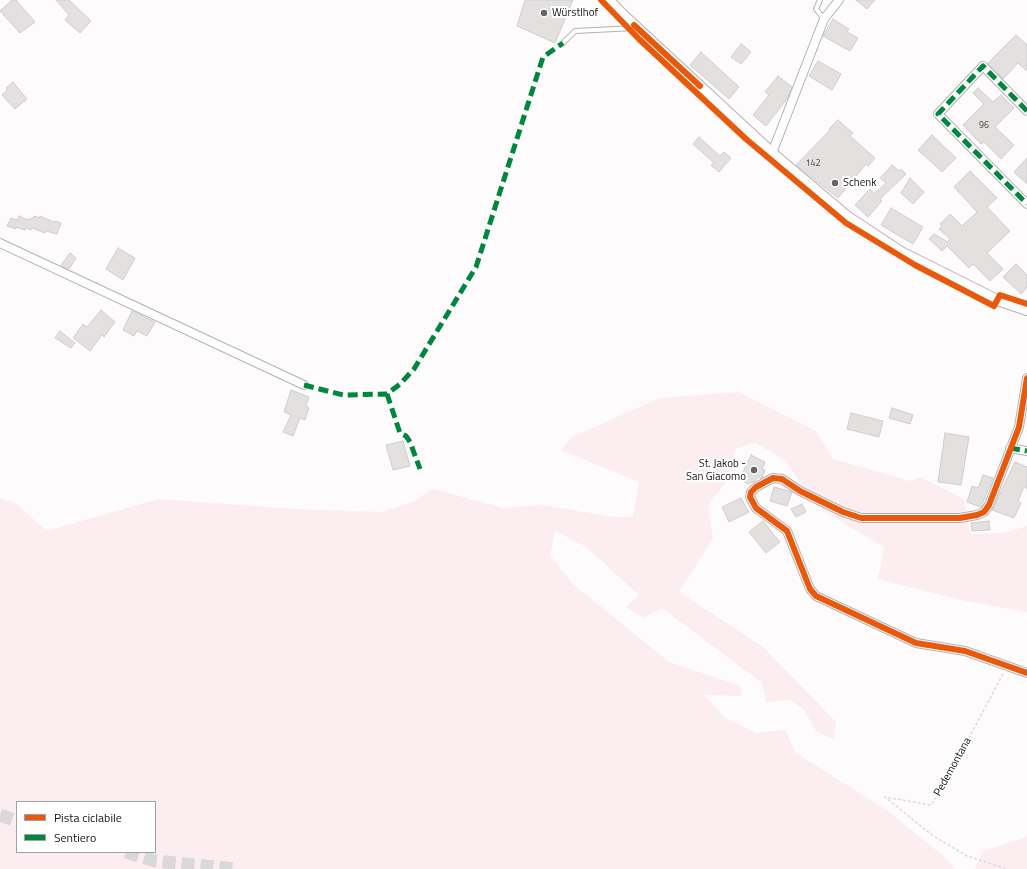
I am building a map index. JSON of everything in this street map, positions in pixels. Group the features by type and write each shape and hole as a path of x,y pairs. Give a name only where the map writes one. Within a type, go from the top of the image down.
{"street":[{"path":"610,0 636,28 772,153 848,217 901,252 997,300 1027,310"},
{"path":"772,153 824,19 839,0"},
{"path":"1027,111 983,66 938,114 1027,204"},
{"path":"0,243 304,385"},
{"path":"1027,378 1018,427 984,512 977,515 960,518 861,518 843,512 812,497 782,479 773,478 756,486 751,492 750,497 756,508 787,531 810,589 816,596 916,643 965,651 1027,673"},
{"path":"1010,448 1027,451"}],"lane":[{"path":"820,0 816,9 824,19"},
{"path":"563,43 575,31 636,28"}],"shaded area":[{"path":"738,392 816,431 833,459 910,481 921,477 964,499 970,534 1003,533 1027,526 1027,612 966,601 878,579 884,547 820,509 810,498 786,461 756,443 736,448 727,481 708,505 713,539 679,592 763,647 836,722 833,739 816,731 804,710 791,700 766,702 762,683 662,608 643,618 626,607 639,595 585,546 555,531 550,555 573,584 669,662 741,686 742,696 705,695 725,718 756,733 785,730 796,753 888,811 947,859 955,869 0,869 0,498 16,503 46,531 159,499 294,509 381,512 413,502 433,489 503,508 543,505 614,517 633,517 639,482 561,450 572,437 660,398"},
{"path":"1027,837 1027,869 975,869 983,851"}],"building":[{"path":"12,0 16,0 35,22 20,33 0,11"},
{"path":"56,0 69,0 91,21 80,33 65,20 69,15"},
{"name":"Würstlhof","path":"525,0 573,0 555,43 517,26"},
{"path":"856,0 875,0 867,9"},
{"path":"833,19 849,29 847,32 858,38 850,51 823,36"},
{"path":"1016,35 1027,45 1027,71 1018,63 1003,79 988,63"},
{"path":"741,44 751,52 741,64 731,57"},
{"path":"701,52 739,87 729,99 690,65"},
{"path":"818,61 841,74 832,90 809,76"},
{"path":"778,76 792,87 787,99 766,126 753,115 769,95 765,92"},
{"path":"13,82 27,99 15,109 2,95 7,90 6,88"},
{"path":"978,88 993,102 1001,95 1014,108 995,127 1014,145 1001,159 984,142 981,144 963,125 984,104 973,93"},
{"path":"838,120 853,133 850,136 875,158 868,166 866,164 838,198 796,165"},
{"path":"932,135 956,158 942,172 918,150"},
{"path":"699,137 720,156 724,152 731,158 719,172 711,165 714,163 693,144"},
{"path":"1027,158 1027,184 1014,172"},
{"path":"892,165 899,171 901,169 906,174 880,199 882,201 868,217 855,205 870,189 874,194 886,183 880,178"},
{"path":"970,171 997,198 987,207 1010,231 987,253 1003,269 990,281 973,264 969,268 947,246 942,251 929,239 934,234 948,242 950,239 939,229 942,226 940,224 950,214 962,226 977,212 954,187"},
{"path":"910,178 924,192 913,204 901,193"},
{"path":"891,208 923,227 913,244 881,225"},
{"path":"19,216 28,220 30,218 32,219 34,216 40,218 40,216 54,222 61,223 57,234 46,231 45,233 32,228 31,230 26,228 25,230 7,226 11,218 17,220"},
{"path":"118,248 135,258 123,280 106,269"},
{"path":"70,253 76,258 69,269 61,265"},
{"path":"1016,264 1027,275 1027,287 1021,294 1003,277"},
{"path":"101,310 115,322 104,337 102,335 90,351 73,338 83,324 87,327"},
{"path":"132,311 155,322 147,336 137,331 134,336 123,330"},
{"path":"60,331 75,343 71,348 55,338"},
{"path":"291,390 309,397 306,406 309,408 305,420 300,418 293,436 283,432 291,415 284,412"},
{"path":"892,408 913,415 910,424 889,418"},
{"path":"851,413 883,421 879,437 847,429"},
{"path":"945,433 969,437 961,485 938,482"},
{"path":"403,441 410,466 393,470 386,445"},
{"name":"St. Jakob - San Giacomo","path":"751,455 765,462 762,469 765,470 762,478 758,477 755,481 748,484 744,482 741,476"},
{"path":"1015,462 1027,467 1027,489 1024,487 1018,501 1021,503 1014,518 992,510"},
{"path":"983,475 993,478 981,507 967,502 972,486 978,488"},
{"path":"774,487 792,492 787,506 770,501"},
{"path":"741,498 749,512 729,522 722,507"},
{"path":"802,504 806,512 796,517 791,509"},
{"path":"763,521 780,542 766,553 749,532"},
{"path":"989,521 990,530 972,531 971,523"}],"tunnel":[{"path":"0,815 16,821"},
{"path":"129,853 156,861 234,869"}],"marked path":[{"path":"304,385 343,395 387,394 400,384 414,369 476,267 543,57 563,43"},
{"path":"1027,111 983,66 938,114 1027,204"},
{"path":"387,394 400,433 406,436 410,442 420,469"},
{"path":"1010,448 1027,451"}],"cycle path":[{"path":"601,0 639,39 746,139 846,223 915,265 994,306 1000,295 1027,304"},
{"path":"634,25 700,86"},
{"path":"1027,378 1019,427 989,505 984,512 977,515 960,518 861,518 843,512 800,491 782,479 773,478 756,487 751,492 750,497 756,508 787,531 810,589 816,596 916,643 965,651 1027,673"}],"place":[{"name":"Würstlhof","path":"544,13"},
{"name":"Schenk","path":"835,183"},
{"name":"St. Jakob - San Giacomo","path":"754,470"}]}
